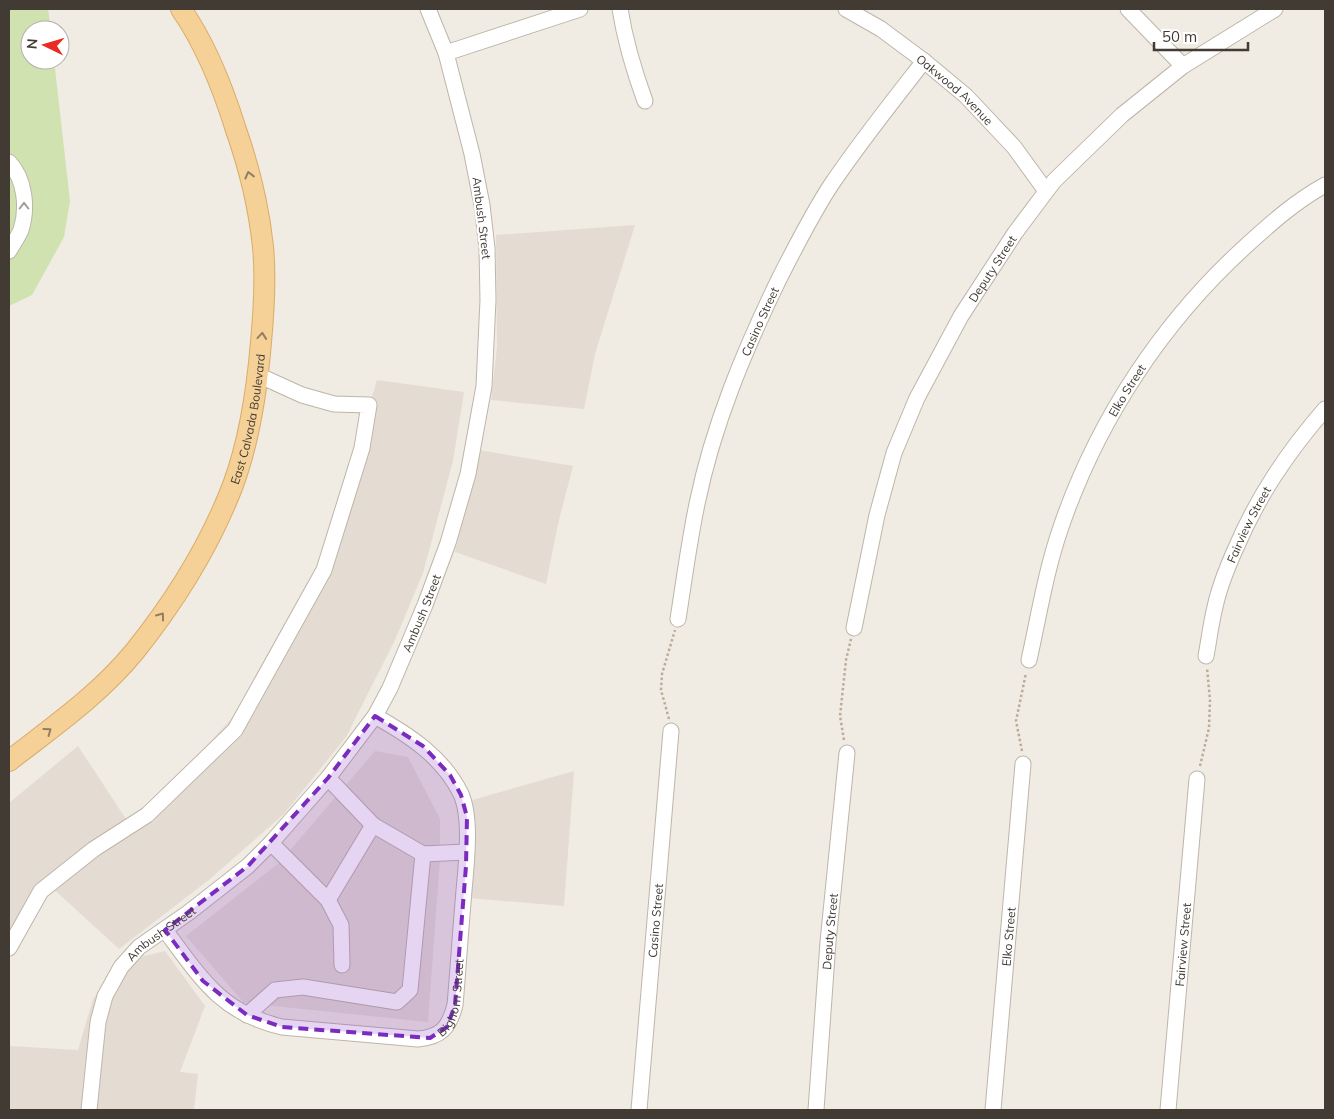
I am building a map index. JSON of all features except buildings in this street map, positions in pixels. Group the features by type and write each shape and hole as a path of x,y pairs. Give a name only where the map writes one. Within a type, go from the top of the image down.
{"main road":[{"name":"East Calvada Boulevard","path":"9,761 71,715 99,690 134,652 165,612 199,557 223,508 247,435 258,375 264,304 263,248 259,215 243,150 228,103 204,50 181,9"}],"street":[{"name":"Ambush Street","path":"89,1110 98,1022 105,996 121,967 139,947 165,930 248,866 328,778 375,716 390,688 425,605 448,543 468,474 484,386 488,300 487,248 482,205 472,154 446,53 428,9"},
{"path":"446,53 580,9"},
{"path":"620,9 623,30 645,101"},
{"name":"Oakwood Avenue","path":"846,9 881,29 966,96 1014,147 1046,191"},
{"path":"1128,9 1183,66"},
{"name":"Deputy Street","path":"854,628 877,515 894,453 917,398 961,316 1016,233 1046,191 1122,115 1183,66 1275,9"},
{"name":"Casino Street","path":"678,619 697,503 711,448 742,359 801,235 830,187 858,145 924,61"},
{"path":"9,162 13,166 23,187 25,209 20,231 9,251"},
{"name":"Elko Street","path":"1029,660 1046,580 1060,529 1092,452 1116,405 1151,352 1184,309 1225,265 1273,221 1325,185"},
{"path":"9,948 41,891 94,849 147,815 235,730 324,570 362,448 369,405 334,404 302,395 258,375"},
{"name":"Fairview Street","path":"1206,656 1215,607 1226,571 1249,518 1270,481 1299,439 1325,409"},
{"name":"Bighorn Street","path":"165,930 203,981 221,998 247,1015 269,1024 282,1027 418,1039 436,1036 447,1027 455,1005 467,817 461,795 450,775 423,746 400,729 375,716"},
{"name":"Casino Street","path":"639,1110 671,731"},
{"name":"Deputy Street","path":"816,1110 828,942 846,753"},
{"name":"Elko Street","path":"993,1110 1023,764"},
{"path":"328,778 373,825 423,854 466,852"},
{"name":"Fairview Street","path":"1168,1110 1197,779"},
{"path":"328,900 373,825"},
{"path":"270,843 328,900 342,925 342,965"},
{"path":"247,1015 276,990 304,987 397,1002 410,990 423,854"}],"path":[{"path":"671,731 661,690 662,674 678,619"},
{"path":"846,753 840,716 846,660 854,628"},
{"path":"1197,779 1209,728 1210,700 1206,656"},
{"path":"1023,764 1016,721 1029,660"}],"highlighted area":[{"path":"375,716 423,746 450,775 461,795 467,817 466,866 455,1005 447,1027 430,1038 282,1027 247,1015 203,981 165,930 248,866 328,778"}],"shaded area":[{"path":"635,225 595,354 584,409 491,400 497,347 496,235"},
{"path":"377,380 464,392 453,461 423,573 395,640 346,737 284,814 210,879 119,949 48,884 9,946 9,803 78,746 128,822 162,794 232,718 322,566"},
{"path":"479,450 573,466 558,524 546,584 455,552"},
{"path":"375,751 408,757 440,819 440,859 428,1022 244,1003 186,936 279,863"},
{"path":"574,771 564,906 468,898 469,801"},
{"path":"165,951 205,1006 180,1072 198,1074 194,1110 9,1110 9,1046 78,1050 93,999 119,962"}],"green space":[{"path":"9,9 48,9 50,20 20,20 20,70 55,70 70,201 64,237 32,295 9,306"}]}
